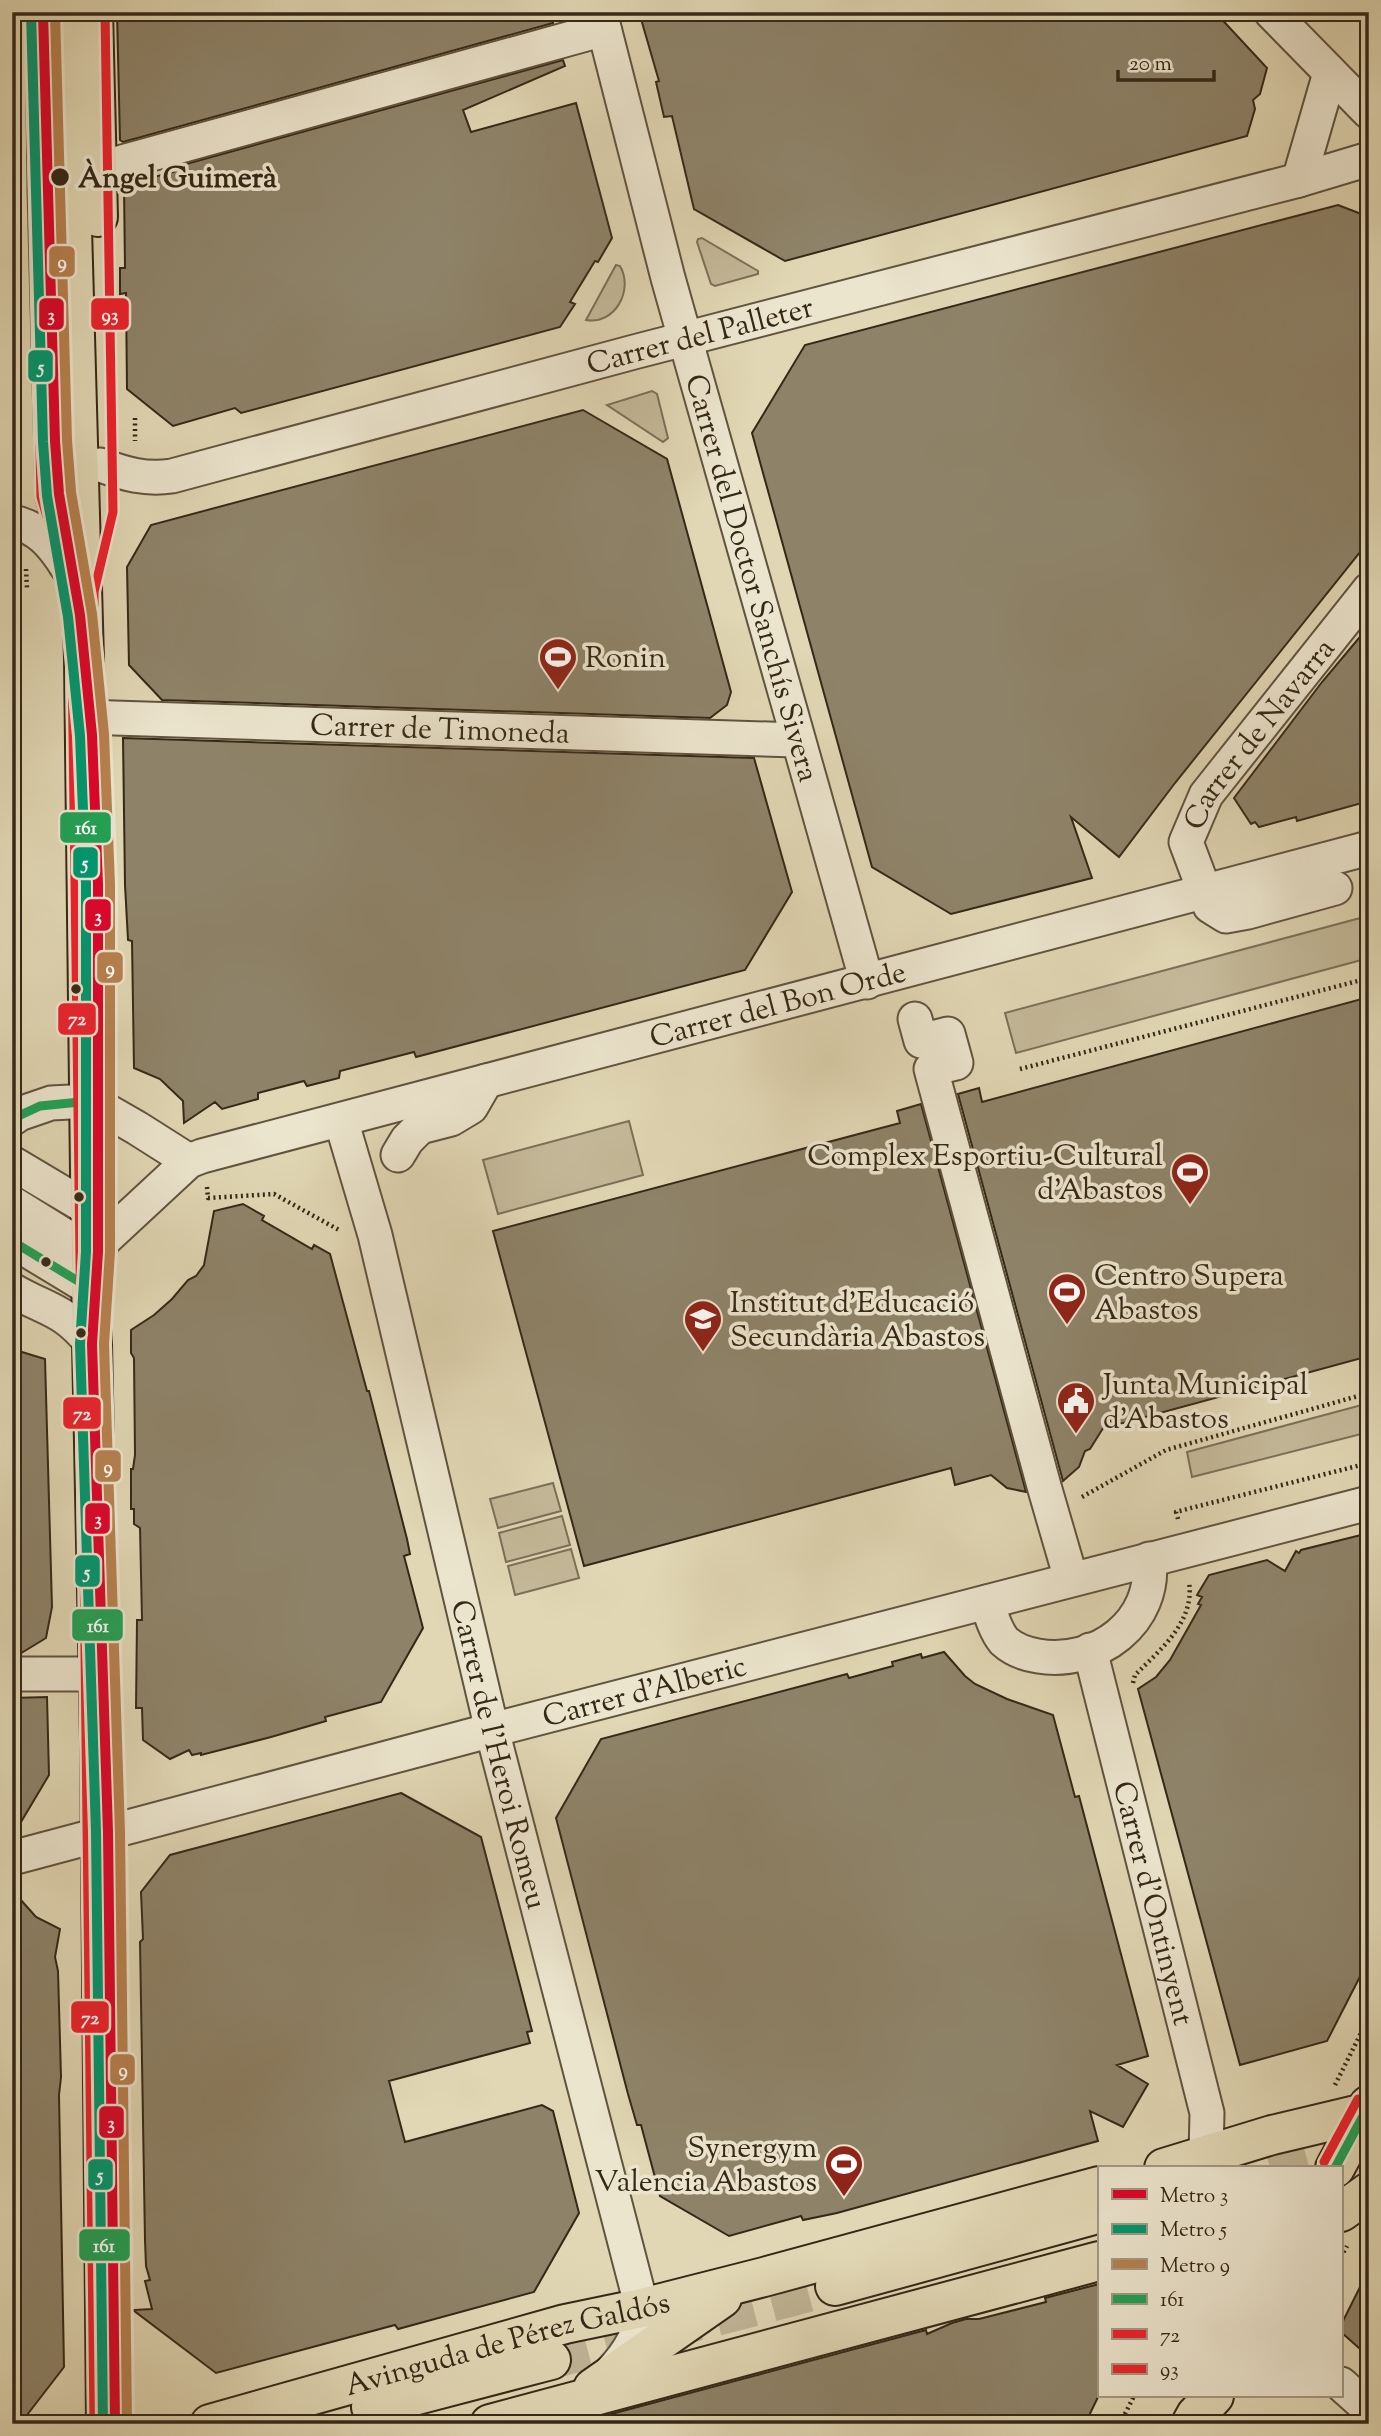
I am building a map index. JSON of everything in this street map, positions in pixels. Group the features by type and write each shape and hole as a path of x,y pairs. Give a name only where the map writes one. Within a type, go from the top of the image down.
{"main road":[{"path":"66,12 82,591 106,2424"},
{"path":"82,591 101,512 93,12"},
{"path":"1178,2166 1207,2162 1272,2135 1367,2110"},
{"path":"1336,2166 1367,2110"},
{"path":"1342,2211 1369,2192"},
{"path":"836,2292 1095,2224"},
{"name":"Avinguda de Pérez Galdós","path":"210,2424 565,2324 642,2308 764,2277 1095,2224"},
{"name":"Avinguda de Pérez Galdós","path":"369,2424 573,2378 1095,2224"},
{"name":"Avinguda de Pérez Galdós","path":"489,2424 764,2277"},
{"name":"Avinguda de Pérez Galdós","path":"309,2424 573,2378"}],"street":[{"path":"43,12 53,497 82,591"},
{"path":"1271,12 1369,112"},
{"path":"97,169 602,20"},
{"name":"Carrer del Doctor Sanchís Sivera","path":"602,20 686,339 867,982"},
{"path":"1299,180 1330,73"},
{"name":"Carrer del Palleter","path":"100,465 134,477 153,479 172,476 1299,180 1369,159"},
{"path":"12,522 27,525 43,536 56,550 82,591"},
{"name":"Carrer de Navarra","path":"1203,892 1186,842 1206,795 1369,590"},
{"name":"Carrer de Timoneda","path":"83,717 797,740"},
{"name":"Carrer del Bon Orde","path":"197,1168 214,1153 1369,848"},
{"path":"1203,892 1210,906 1226,916 1335,888"},
{"path":"918,1030 948,1034 956,1063 931,1069 1071,1579"},
{"path":"398,1156 407,1140 420,1127 451,1119 471,1107 486,1081"},
{"path":"12,1119 51,1103 90,1101 197,1168 91,1252 12,1203"},
{"name":"Carrer de l'Heroi Romeu","path":"341,1120 375,1235 492,1730 642,2308 642,2324 625,2357 573,2378"},
{"path":"12,1163 91,1210"},
{"path":"12,1241 91,1289"},
{"path":"12,1290 56,1310 69,1319 92,1344"},
{"name":"Carrer d'Alberic","path":"12,1858 492,1730 1369,1503"},
{"path":"987,1602 1004,1641 1022,1653 1054,1659 1090,1650 1112,1641 1134,1618 1148,1587 1151,1575 1149,1559"},
{"name":"Carrer d'Ontinyent","path":"1090,1650 1207,2113 1207,2162"},
{"path":"12,1674 98,1674"},
{"path":"1342,2385 1369,2409"}],"path":[{"path":"135,418 135,451"},
{"path":"1020,1069 1369,978"},
{"path":"197,1168 208,1198 274,1194 343,1232"},
{"path":"1053,1514 1166,1450 1369,1393"},
{"path":"1178,1519 1176,1512 1186,1509 1369,1463"},
{"path":"1133,1686 1135,1675 1171,1639 1186,1612 1189,1577"},
{"path":"1333,2090 1369,2017"},
{"path":"1120,2424 1133,2398"}],"shaded area":[{"path":"702,238 758,271 758,274 715,286 711,284 697,242"},
{"path":"616,265 620,266 625,285 619,304 606,317 586,320"},
{"path":"652,391 657,394 668,438 663,442 607,405"},
{"path":"1364,917 1369,934 1369,958 1016,1053 1005,1013"},
{"path":"629,1121 643,1175 498,1214 483,1160"},
{"path":"1369,1403 1369,1432 1192,1477 1187,1452"},
{"path":"553,1483 561,1511 498,1528 490,1499"},
{"path":"562,1516 570,1545 506,1562 499,1533"},
{"path":"571,1549 579,1578 515,1595 508,1566"}],"building":[{"path":"117,12 550,12 553,23 123,142 120,140"},
{"path":"639,12 1215,12 1267,68 1260,94 1253,100 1255,109 1247,136 785,261 694,209 672,116 664,117 656,82 659,81"},
{"path":"563,60 565,66 463,110 471,132 576,103 612,238 570,302 575,304 560,327 241,413 235,408 173,426 127,389 126,293 120,294 120,268 125,268 124,185 173,172 168,169"},
{"path":"1338,205 1369,217 1369,541 1119,857 1071,817 1092,878 951,914 872,867 752,433 805,345"},
{"path":"583,410 667,459 731,692 727,705 710,718 162,700 129,665 127,567 151,525"},
{"path":"1369,626 1369,801 1297,821 1296,817 1259,827 1255,822 1251,824 1234,798 1322,682"},
{"path":"123,738 754,758 792,892 745,970 416,1057 414,1052 340,1071 339,1078 307,1086 304,1081 258,1093 258,1099 222,1109 215,1102 184,1123 183,1101 160,1079 134,1068 132,941 128,940 125,885"},
{"path":"1369,997 1369,1356 1112,1426 1110,1417 1090,1449 1085,1451 1079,1467 1063,1481 958,1094 979,1088 982,1102"},
{"name":"Institut d'Educació Secundària Abastos","path":"921,1104 1026,1492 1007,1488 991,1475 955,1485 951,1468 584,1566 493,1231 900,1123 897,1111"},
{"path":"243,1204 264,1216 262,1220 312,1249 314,1245 330,1254 407,1539 410,1554 404,1556 423,1628 381,1702 325,1717 326,1721 271,1737 201,1755 192,1755 189,1750 170,1759 143,1740 142,1708 136,1708 137,1620 142,1620 140,1528 134,1524 134,1509 131,1509 131,1469 135,1455 134,1358 131,1353 131,1330 172,1299 204,1265 214,1211"},
{"path":"12,1349 45,1359 52,1607 46,1638 18,1655 12,1655"},
{"path":"1369,1533 1369,1959 1327,2041 1240,2065 1138,1689 1156,1677 1170,1660 1201,1605 1198,1604 1202,1597 1197,1595 1209,1575 1267,1560 1285,1571 1296,1551 1299,1553 1301,1550"},
{"path":"944,1652 975,1684 1007,1699 1053,1715 1075,1797 1079,1796 1148,2056 1117,2065 1148,2084 1123,2127 1090,2111 1098,2141 837,2213 803,2220 801,2216 729,2236 660,2196 641,2125 637,2125 628,2094 556,1818 601,1739 847,1674 849,1678 893,1666 892,1662 921,1654 922,1658"},
{"path":"47,1697 49,1775 12,1837 12,1698"},
{"path":"401,1793 481,1837 532,2031 527,2032 530,2043 389,2081 405,2142 542,2105 553,2111 579,2213 534,2292 398,2329 395,2325 216,2373 133,2310 152,2309 145,2281 150,2280 146,2266 145,2240 141,1892 170,1855"},
{"path":"12,1890 36,1917 60,1929 55,1957 58,1971 61,2077 59,2095 64,2367 20,2424 12,2424"},
{"path":"1369,2269 1369,2357 1342,2333 1342,2323"},
{"path":"1098,2284 1098,2397 1085,2424 600,2424 600,2417 926,2330 927,2334 966,2319 979,2319 1046,2302 1045,2298"}],"tunnel":[{"path":"1278,2166 1369,2142"},
{"path":"551,2360 835,2286"}],"metro line":[{"name":"5","path":"31,12 43,442 47,496 68,617 80,736 86,884 86,1252 80,1344 96,1832 103,2424"},
{"name":"3","path":"43,12 55,441 59,494 80,615 92,735 98,884 98,1252 92,1344 108,1832 115,2424"},
{"name":"9","path":"55,12 67,440 71,492 92,614 104,734 110,884 110,1252 104,1344 120,1832 127,2424"}],"transit line":[{"name":"72","path":"31,12 41,497 70,593 72,659 94,2424"},
{"name":"161","path":"43,12 53,497 82,591 90,1101"},
{"name":"93","path":"105,12 113,512 94,592 112,1740 118,2424"},
{"name":"161","path":"12,1119 40,1106 90,1101"},
{"name":"161","path":"12,1241 91,1289"},
{"name":"161","path":"91,1289 100,1740 106,2424"},
{"name":"93","path":"1324,2162 1358,2099"},
{"name":"161","path":"1336,2166 1369,2105"}],"place":[{"name":"Àngel Guimerà","path":"60,177"},
{"name":"Ronin","path":"558,691"},
{"name":"Complex Esportiu-Cultural d'Abastos","path":"1190,1206"},
{"name":"Centro Supera Abastos","path":"1067,1326"},
{"name":"Institut d'Educació Secundària Abastos","path":"703,1353"},
{"name":"Junta Municipal d'Abastos","path":"1076,1435"},
{"name":"Synergym Valencia Abastos","path":"844,2198"}]}
